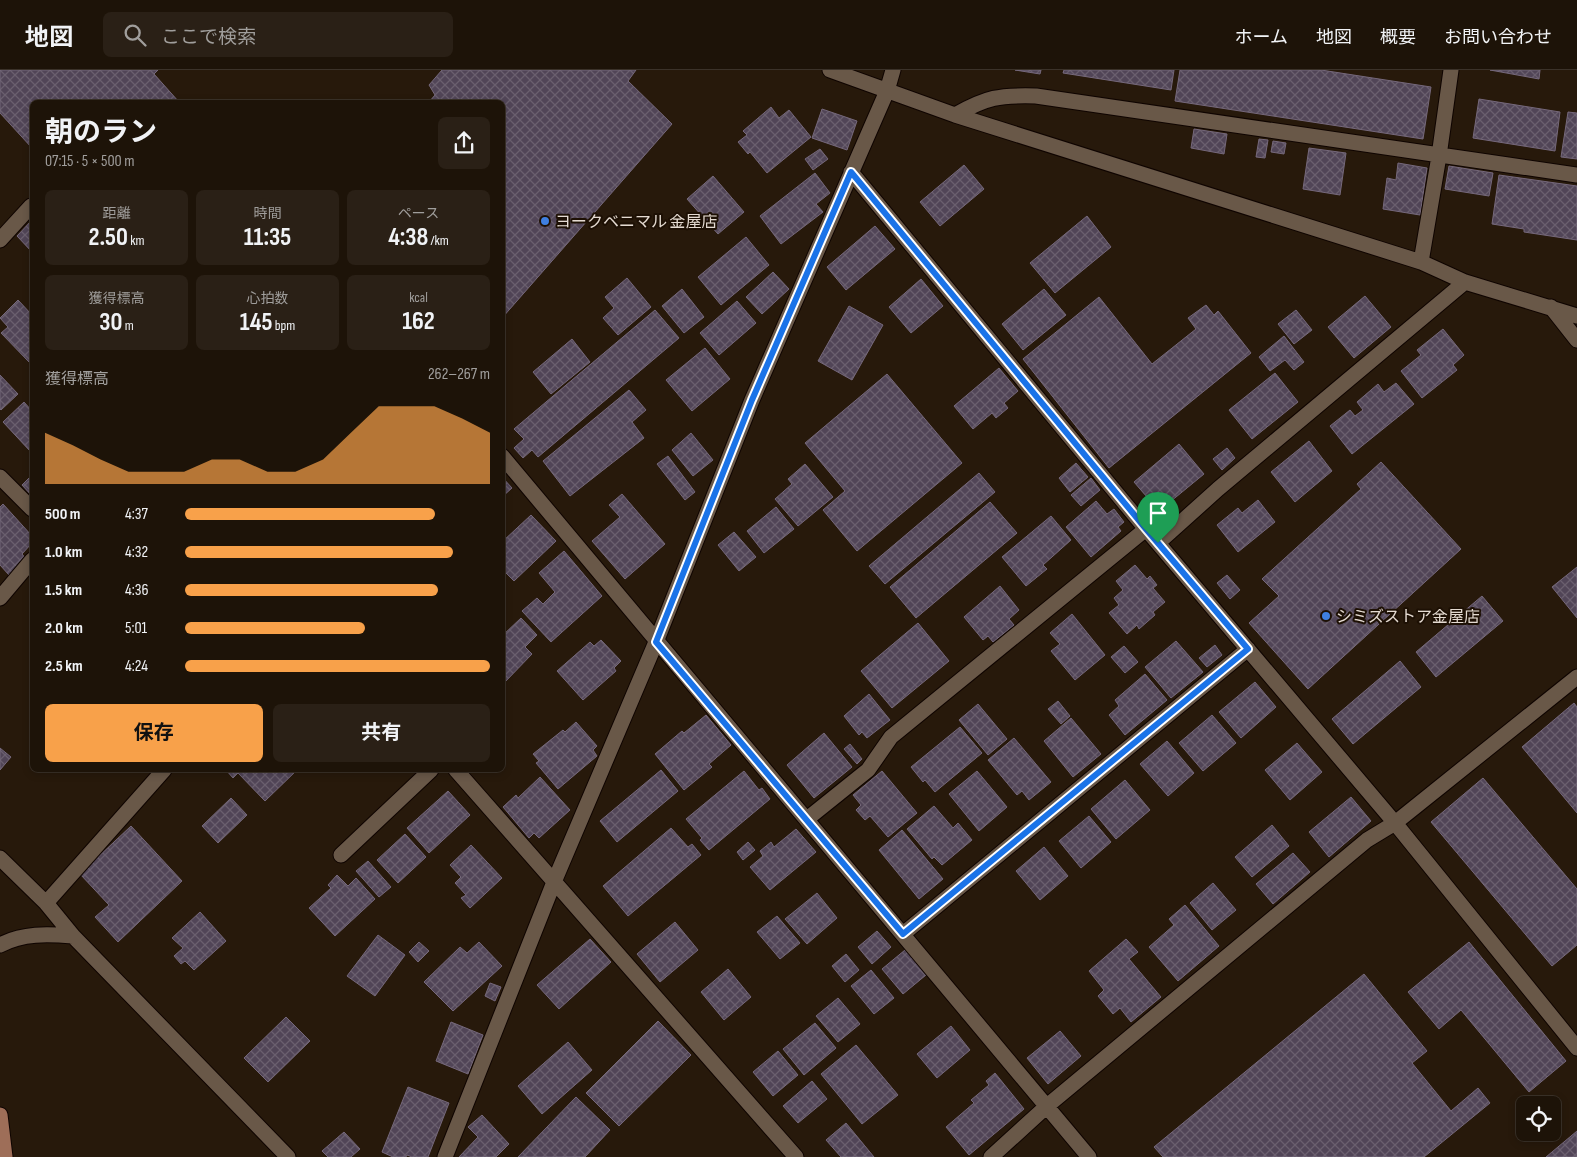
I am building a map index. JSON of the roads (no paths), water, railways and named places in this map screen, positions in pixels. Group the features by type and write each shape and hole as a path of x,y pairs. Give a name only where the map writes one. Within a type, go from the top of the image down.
{"main road":[{"path":"0,1115 5,1157"}],"street":[{"path":"830,70 955,114 1421,262 1466,282 1577,316"},
{"path":"445,1157 554,882 656,642 752,400 887,91 893,70"},
{"path":"1421,262 1451,70"},
{"path":"955,114 976,103 995,97 1036,96 1577,176"},
{"path":"851,172 1146,529 1395,823 1577,1048"},
{"path":"0,240 30,207"},
{"path":"1158,543 1218,489 1466,282"},
{"path":"1551,307 1577,340"},
{"path":"505,460 1089,1157"},
{"path":"0,477 30,507"},
{"path":"806,819 868,770 891,737 1146,529"},
{"path":"0,598 30,562"},
{"path":"903,934 1248,649"},
{"path":"991,1157 1047,1106 1367,840 1395,823 1577,677"},
{"path":"46,903 162,772"},
{"path":"341,855 429,772"},
{"path":"458,772 796,1157"},
{"path":"0,858 46,903 73,936 288,1157"},
{"path":"0,945 10,940 41,934 73,936"}],"place":[{"name":"ヨークベニマル 金屋店","path":"545,221"},
{"name":"シミズストア金屋店","path":"1326,616"}]}
